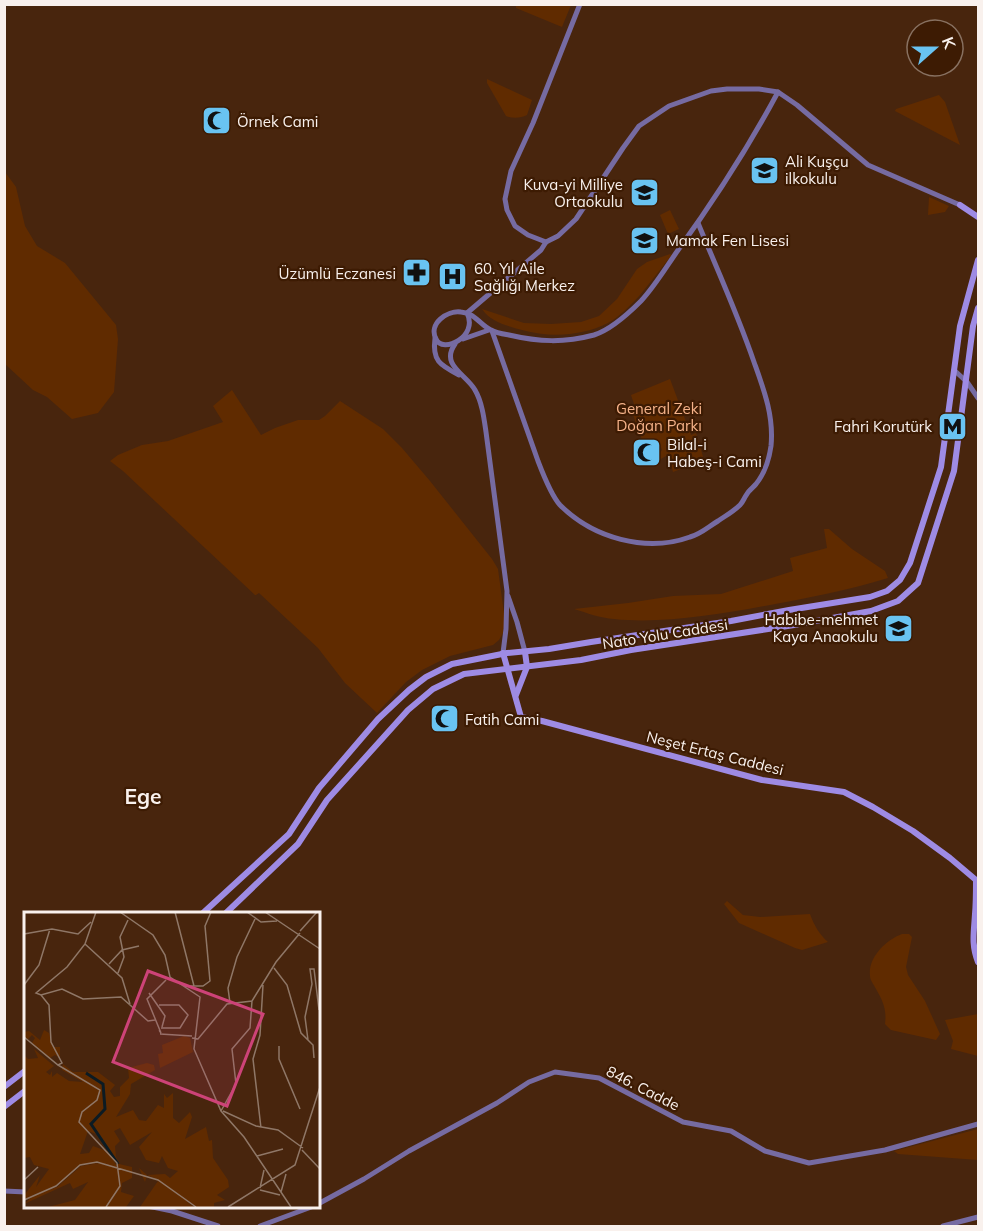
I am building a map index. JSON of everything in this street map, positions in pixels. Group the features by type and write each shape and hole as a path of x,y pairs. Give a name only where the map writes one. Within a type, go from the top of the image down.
{"main road":[{"path":"960,205 978,212"},
{"path":"960,205 978,217"},
{"path":"204,912 289,834 319,788 378,719 426,677 452,664 502,653 549,649 731,621 870,597 887,591 900,580 910,562 941,466 960,326 978,260"},
{"name":"Nato Yolu Caddesi","path":"227,912 298,844 327,800 408,710 432,689 464,674 581,660 794,625 871,610 898,602 918,583 954,471 978,308"},
{"path":"515,695 526,667 525,652"},
{"path":"502,653 515,695"},
{"name":"Neşet Ertaş Caddesi","path":"515,695 521,717 762,780 844,792 873,807 914,831 977,880 972,935 978,962"},
{"path":"5,1086 24,1072"},
{"path":"4,1107 24,1092"}],"street":[{"path":"546,242 528,235 515,226 507,210 505,199 512,171 580,4"},
{"path":"467,313 541,250 546,242 558,236 576,219 639,126 669,106 711,92 727,89 759,89 778,92 797,105 868,165 960,205"},
{"path":"463,377 440,364 435,355 434,328 440,318 450,313 459,311 467,313 491,330 532,340 565,342 595,335 618,321 643,300 698,223 756,132 778,92"},
{"path":"491,330 543,475 558,504 581,522 612,537 651,544 676,542 705,531 741,504 768,464 771,417 763,383 745,333 698,223"},
{"path":"435,338 439,344 445,345 452,344 463,337 471,324 467,313"},
{"path":"491,330 458,340 450,351 450,358 453,365 475,390 482,408 507,591 506,629 502,653"},
{"path":"954,370 967,382 978,398"},
{"path":"507,591 525,652"},
{"name":"846. Cadde","path":"320,1203 390,1164 409,1150 497,1103 529,1082 555,1072 599,1078 683,1122 731,1131 765,1151 809,1163 885,1150 978,1124"},
{"path":"4,1191 24,1192"},
{"path":"153,1207 172,1211 218,1227"},
{"name":"846. Cadde","path":"260,1227 311,1207"},
{"path":"943,1227 978,1217"}],"green space":[{"path":"516,4 571,5 562,27 516,8"},
{"path":"487,79 532,100 527,115 517,118 506,116 487,83"},
{"path":"939,95 945,102 960,145 895,111"},
{"path":"5,172 16,187 25,226 37,246 65,263 116,325 118,339 114,392 98,413 72,419 47,397 33,390 5,364"},
{"path":"929,197 949,206 945,212 928,215"},
{"path":"670,210 679,229 668,234 660,215"},
{"path":"672,255 648,285 625,310 608,323 588,331 555,335 533,333 500,323 482,309 524,323 581,322 599,316 617,299 637,269 647,262"},
{"name":"General Zeki Doğan Parkı","path":"670,379 691,435 696,433 704,460 673,472 668,455 659,460 658,455 662,450 660,444 642,440 631,409 635,407 631,395"},
{"path":"232,390 261,435 298,420 319,420 340,401 383,429 430,481 498,569 505,621 499,640 493,645 450,656 422,670 406,682 377,713 345,683 318,648 259,593 255,595 110,461 142,445 168,441 223,422 213,406"},
{"path":"824,529 829,529 852,549 885,571 888,578 808,598 687,618 614,619 574,609 673,596 721,594 793,571 790,558 827,548"},
{"path":"727,901 743,915 760,917 810,914 817,929 828,942 802,950 795,948 739,923 724,904"},
{"path":"902,934 909,934 912,937 906,967 908,975 925,1001 940,1034 936,1040 891,1030 885,1024 884,1006 871,979 870,969 879,950 890,940"},
{"path":"978,1014 978,1056 951,1049 953,1041 945,1020"},
{"path":"978,1129 978,1160 898,1154 894,1151"}],"place":[{"name":"Örnek Cami","path":"216,121"},
{"name":"Ali Kuşçu ilkokulu","path":"764,170"},
{"name":"Kuva-yi Milliye Ortaokulu","path":"644,193"},
{"name":"Mamak Fen Lisesi","path":"645,240"},
{"name":"Üzümlü Eczanesi","path":"417,273"},
{"name":"60. Yıl Aile Sağlığı Merkez","path":"453,277"},
{"name":"Fahri Korutürk","path":"953,426"},
{"name":"Bilal-i Habeş-i Cami","path":"646,453"},
{"name":"Habibe-mehmet Kaya Anaokulu","path":"899,628"},
{"name":"Fatih Cami","path":"444,719"}],"district":[{"name":"Ege","path":"143,796"}]}
